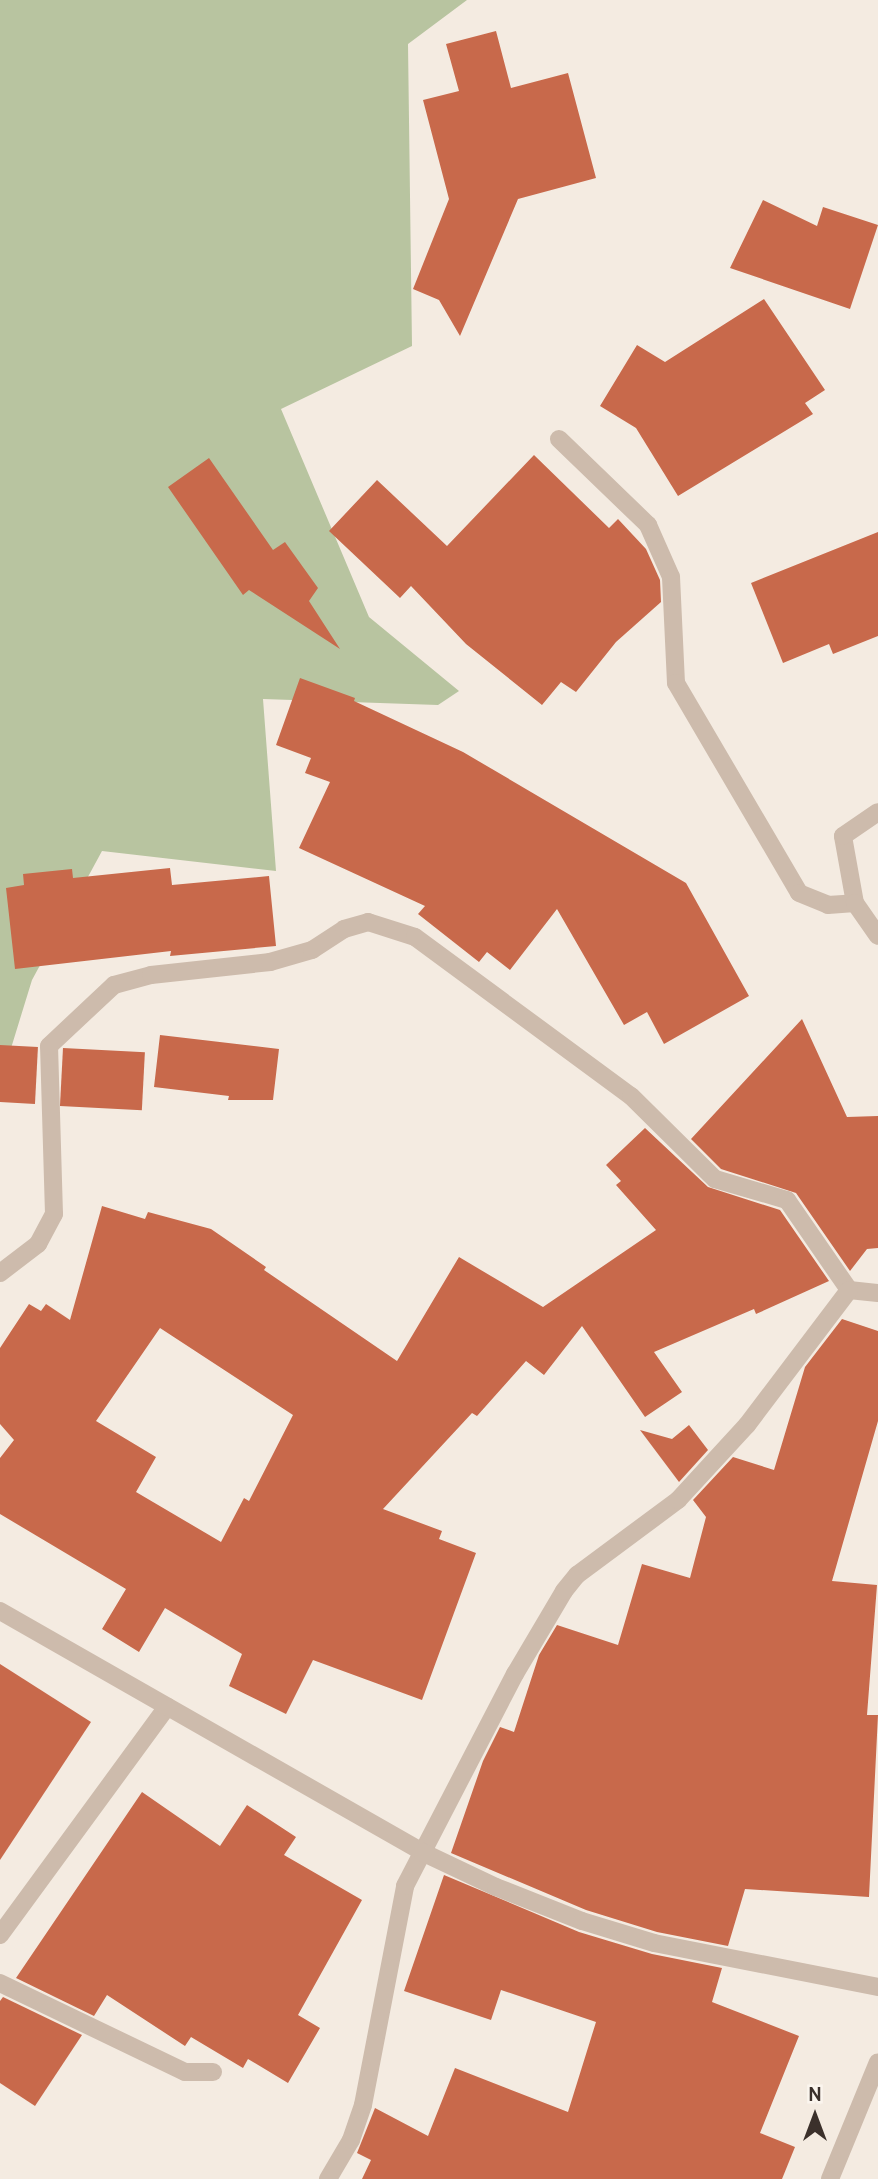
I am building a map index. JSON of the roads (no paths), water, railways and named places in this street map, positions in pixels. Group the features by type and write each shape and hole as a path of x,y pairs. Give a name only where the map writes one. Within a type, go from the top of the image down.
{"street":[{"path":"559,439 648,525 671,576 676,683 799,893 828,905 855,903"},
{"path":"878,812 843,836 855,903 878,936"},
{"path":"0,1273 38,1244 54,1214 49,1046 114,985 151,975 270,962 312,950 344,929 368,922 415,937 620,1088 715,1179 787,1200 849,1290 878,1293"},
{"path":"328,2179 351,2140 363,2105 405,1886 515,1674 564,1591 577,1575 678,1500 747,1425 849,1290"},
{"path":"0,1611 422,1852 496,1887 582,1921 654,1943 878,1987"},
{"path":"0,1936 167,1707"},
{"path":"0,1983 185,2072 213,2072"},
{"path":"830,2179 878,2062"}]}
